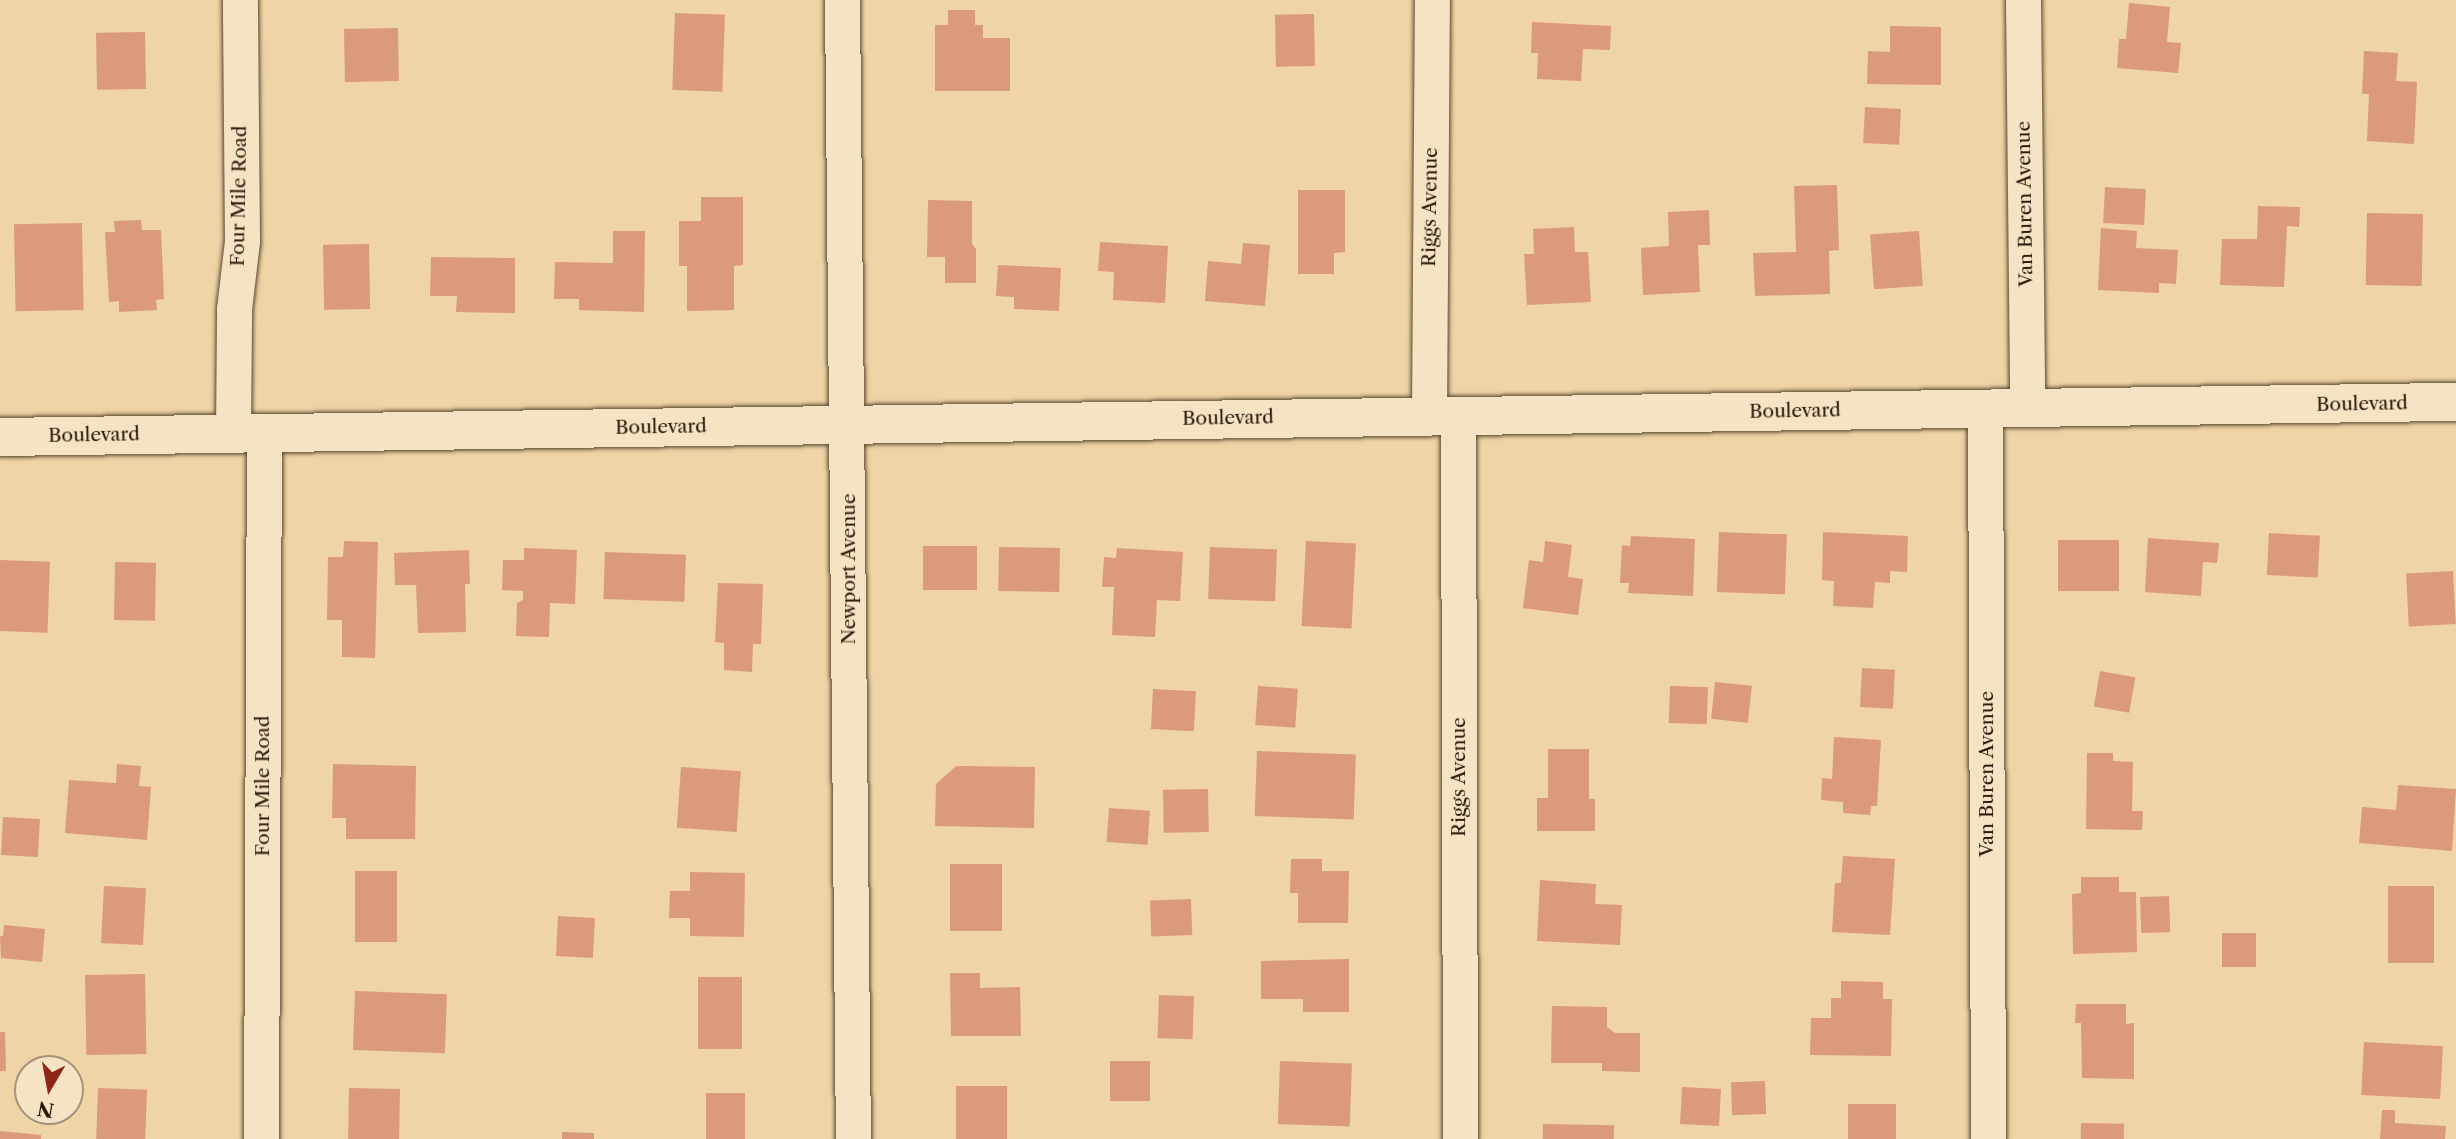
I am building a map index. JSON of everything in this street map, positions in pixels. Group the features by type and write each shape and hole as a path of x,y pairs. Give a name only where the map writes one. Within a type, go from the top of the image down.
{"main road":[{"name":"Boulevard","path":"0,437 2456,402"}],"street":[{"name":"Four Mile Road","path":"240,0 242,241 234,309 249,433 261,1139"},
{"name":"Newport Avenue","path":"842,0 853,1139"},
{"name":"Riggs Avenue","path":"1432,0 1460,1139"},
{"name":"Van Buren Avenue","path":"2023,0 2027,408"},
{"name":"Van Buren Avenue","path":"1986,409 1988,1139"}],"building":[{"path":"2129,3 2170,7 2167,42 2181,43 2178,73 2117,68 2119,39 2126,39"},
{"path":"948,10 975,10 975,25 983,25 983,38 1010,38 1010,91 935,91 935,25 948,25"},
{"path":"675,13 725,15 722,92 672,90"},
{"path":"1314,14 1315,66 1276,67 1275,15"},
{"path":"1532,22 1611,26 1610,50 1583,49 1581,81 1537,79 1538,53 1531,53"},
{"path":"1890,26 1941,27 1941,85 1867,84 1868,51 1890,52"},
{"path":"398,28 399,81 345,82 344,29"},
{"path":"145,32 146,89 97,90 96,33"},
{"path":"2364,51 2398,53 2396,81 2417,82 2414,144 2367,141 2369,94 2362,94"},
{"path":"1865,107 1901,109 1899,145 1863,143"},
{"path":"1837,185 1839,250 1829,251 1830,294 1755,296 1753,253 1796,252 1794,186"},
{"path":"2105,187 2146,189 2144,225 2103,223"},
{"path":"1298,190 1345,190 1345,252 1334,253 1334,274 1298,274"},
{"path":"701,197 743,197 743,265 734,266 734,310 687,311 687,266 679,266 679,221 701,221"},
{"path":"928,200 972,201 976,283 945,283 945,257 927,257"},
{"path":"2258,206 2300,207 2299,227 2287,226 2284,287 2220,285 2222,239 2257,239"},
{"path":"1709,210 1710,245 1698,245 1700,292 1643,295 1641,248 1669,246 1668,212"},
{"path":"2367,213 2423,214 2422,286 2366,285"},
{"path":"141,220 142,230 161,230 164,299 156,300 157,310 119,312 119,301 109,302 105,232 115,232 114,221"},
{"path":"82,223 84,310 16,311 14,224"},
{"path":"1574,227 1575,252 1588,252 1591,302 1527,305 1524,254 1534,254 1533,229"},
{"path":"2101,228 2137,231 2136,248 2178,250 2176,284 2159,283 2159,293 2098,290"},
{"path":"613,231 645,231 644,312 579,310 579,299 554,299 555,262 613,263"},
{"path":"1919,231 1923,286 1874,289 1870,234"},
{"path":"1100,242 1168,246 1165,303 1113,300 1114,272 1098,271"},
{"path":"1243,243 1270,245 1265,306 1205,301 1208,261 1241,264"},
{"path":"369,244 370,309 324,310 323,245"},
{"path":"431,257 515,258 515,313 456,312 457,296 430,296"},
{"path":"998,265 1061,268 1059,311 1014,309 1014,297 996,296"},
{"path":"1719,532 1787,534 1785,594 1717,592"},
{"path":"1823,532 1908,536 1907,572 1890,571 1890,583 1875,582 1873,608 1833,606 1834,581 1822,580"},
{"path":"2269,533 2320,536 2318,578 2267,575"},
{"path":"1631,536 1695,539 1693,596 1628,593 1629,583 1620,583 1622,545 1630,546"},
{"path":"2148,538 2219,543 2217,563 2203,562 2201,596 2145,592"},
{"path":"2058,540 2119,540 2119,591 2058,591"},
{"path":"344,541 378,542 375,658 342,657 342,620 327,620 328,557 343,557"},
{"path":"1306,541 1356,544 1351,629 1302,626"},
{"path":"1545,541 1572,545 1568,577 1583,579 1578,615 1523,608 1529,560 1543,562"},
{"path":"923,546 977,546 977,590 923,590"},
{"path":"999,547 1060,548 1059,592 998,591"},
{"path":"1210,547 1277,549 1275,601 1208,599"},
{"path":"524,548 577,550 575,604 550,603 549,637 516,636 517,603 523,600 523,591 502,590 503,560 524,560"},
{"path":"1117,548 1183,552 1180,601 1157,600 1155,637 1112,635 1114,587 1102,587 1104,557 1116,558"},
{"path":"469,550 470,584 465,584 466,632 418,633 416,585 395,585 394,553"},
{"path":"605,552 686,555 684,602 603,599"},
{"path":"0,560 50,562 47,633 0,631"},
{"path":"115,562 156,563 155,621 114,620"},
{"path":"2453,571 2456,624 2409,626 2406,573"},
{"path":"718,583 763,584 761,644 753,644 752,672 724,670 724,643 715,642"},
{"path":"1862,668 1895,670 1893,709 1860,707"},
{"path":"2100,671 2135,677 2129,713 2094,706"},
{"path":"1715,682 1752,686 1748,723 1711,719"},
{"path":"1258,686 1298,689 1295,728 1255,725"},
{"path":"1670,686 1708,687 1707,724 1669,723"},
{"path":"1153,689 1196,691 1194,731 1151,729"},
{"path":"1834,737 1881,740 1877,806 1871,806 1870,815 1843,813 1843,802 1821,800 1822,778 1832,779"},
{"path":"1548,749 1589,749 1589,799 1595,799 1595,831 1537,831 1537,798 1548,798"},
{"path":"1257,751 1356,754 1354,819 1255,816"},
{"path":"2087,753 2113,753 2113,761 2133,762 2132,811 2143,811 2142,830 2086,829"},
{"path":"117,764 141,766 139,786 151,787 147,840 65,833 69,780 116,783"},
{"path":"333,764 416,766 415,839 346,839 346,818 332,818"},
{"path":"956,766 1035,767 1034,828 935,826 936,784"},
{"path":"681,767 741,771 737,832 677,828"},
{"path":"2398,785 2456,789 2452,851 2359,843 2362,807 2396,810"},
{"path":"1208,789 1209,832 1164,833 1163,790"},
{"path":"1109,808 1150,811 1148,845 1107,842"},
{"path":"3,817 40,819 38,857 1,855"},
{"path":"1843,856 1895,859 1890,935 1832,932 1835,883 1841,883"},
{"path":"1291,859 1322,859 1322,871 1349,871 1348,923 1298,923 1298,893 1290,893"},
{"path":"950,864 1002,864 1002,931 950,931"},
{"path":"355,871 397,871 397,942 355,942"},
{"path":"690,872 745,873 744,937 690,936 690,918 669,918 670,891 690,891"},
{"path":"2081,877 2119,877 2119,892 2136,892 2137,952 2073,954 2072,894 2081,893"},
{"path":"1540,880 1596,884 1595,904 1622,905 1620,945 1537,941"},
{"path":"104,886 146,888 143,945 101,943"},
{"path":"2388,886 2434,886 2434,963 2388,963"},
{"path":"2169,896 2170,932 2141,933 2140,897"},
{"path":"1191,899 1192,935 1151,936 1150,900"},
{"path":"558,916 595,918 593,958 556,956"},
{"path":"4,925 45,929 42,962 1,958 0,936 3,936"},
{"path":"2222,933 2256,933 2256,967 2222,967"},
{"path":"1349,959 1349,1012 1303,1012 1303,999 1261,999 1261,961"},
{"path":"950,973 980,973 980,988 1020,987 1021,1036 951,1036"},
{"path":"145,974 146,1054 86,1055 85,975"},
{"path":"698,977 742,977 742,1049 698,1049"},
{"path":"1841,981 1883,982 1883,999 1892,999 1891,1056 1810,1055 1811,1018 1831,1018 1831,998 1841,998"},
{"path":"355,991 447,994 445,1053 353,1050"},
{"path":"1159,995 1194,996 1192,1039 1157,1038"},
{"path":"2076,1004 2126,1004 2126,1024 2134,1023 2134,1079 2082,1078 2081,1023 2075,1023"},
{"path":"1552,1006 1607,1007 1607,1027 1615,1033 1640,1033 1640,1072 1602,1071 1602,1063 1551,1063"},
{"path":"0,1032 5,1032 6,1071 0,1071"},
{"path":"2364,1042 2443,1046 2440,1099 2361,1095"},
{"path":"1110,1061 1150,1061 1150,1101 1110,1101"},
{"path":"1280,1061 1352,1064 1350,1126 1278,1124"},
{"path":"1765,1081 1766,1114 1732,1115 1731,1082"},
{"path":"956,1086 1007,1086 1007,1139 956,1139"},
{"path":"1682,1087 1721,1089 1719,1126 1680,1124"},
{"path":"98,1088 147,1090 145,1139 96,1139"},
{"path":"349,1088 400,1089 399,1139 348,1139"},
{"path":"706,1093 745,1093 745,1139 706,1139"},
{"path":"1848,1104 1896,1104 1896,1139 1848,1139"},
{"path":"2382,1110 2395,1110 2395,1123 2446,1126 2445,1139 2380,1139"},
{"path":"2081,1123 2124,1124 2124,1139 2081,1139"},
{"path":"1543,1124 1614,1125 1614,1139 1543,1139"},
{"path":"0,1131 41,1135 41,1139 0,1139"},
{"path":"562,1132 594,1133 594,1139 562,1139"}]}
